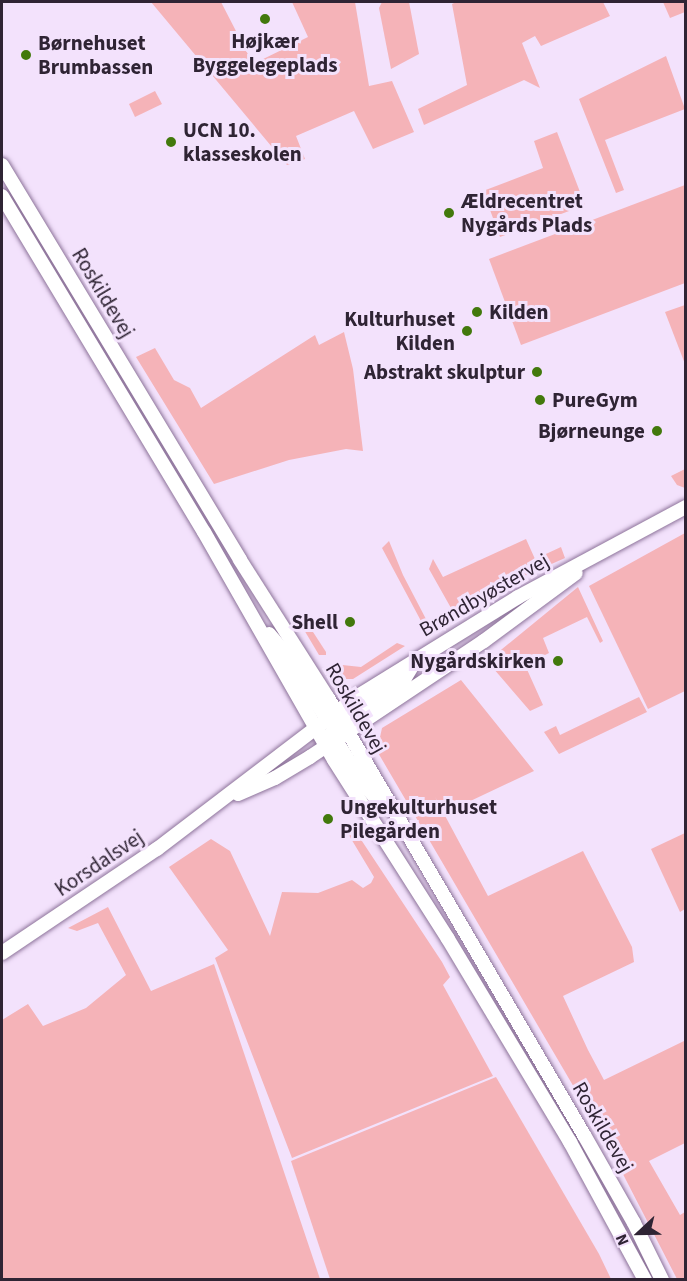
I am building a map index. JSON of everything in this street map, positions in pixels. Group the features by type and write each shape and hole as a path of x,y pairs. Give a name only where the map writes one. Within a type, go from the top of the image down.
{"main road":[{"name":"Roskildevej","path":"2,165 240,560 442,929 570,1142 645,1280"},
{"name":"Roskildevej","path":"2,195 248,609 400,825 584,1135 634,1223 663,1280"},
{"name":"Brøndbyøstervej","path":"331,729 417,658 518,597 686,507"},
{"name":"Brøndbyøstervej","path":"331,729 484,641 576,574 586,562"},
{"name":"Korsdalsvej","path":"218,804 275,778 331,729"},
{"name":"Korsdalsvej","path":"2,953 123,873 218,804 331,729"}],"shaded area":[{"path":"151,2 221,2 253,64 308,37 292,2 355,2 369,86 392,81 414,132 373,149 354,111 296,136 305,159 287,165"},
{"path":"382,2 409,2 419,54 391,69 379,8"},
{"path":"456,2 603,2 610,16 541,46 535,36 522,43 540,88 524,80 424,125 418,109 467,85 452,4"},
{"path":"663,2 685,2 685,12 670,18"},
{"path":"666,56 685,109 605,140 624,190 616,193 579,99"},
{"path":"155,91 162,104 135,117 129,104"},
{"path":"557,132 585,205 500,237 483,191 543,168 534,141"},
{"path":"685,185 685,283 521,345 489,259"},
{"path":"686,305 685,364 665,312"},
{"path":"344,332 353,369 363,451 346,449 289,460 214,484 136,357 155,348 174,380 190,388 201,408 315,335 319,345"},
{"path":"685,469 686,488 677,485 671,476"},
{"path":"685,533 685,691 648,709 589,586"},
{"path":"526,539 535,559 561,547 565,558 511,582 469,608 451,608 429,569 433,559 443,577"},
{"path":"389,541 403,575 427,621 421,621 382,548"},
{"path":"578,587 603,641 600,643 587,617 543,638 549,653 525,665 543,705 530,711 493,668 496,654"},
{"path":"302,615 326,655 319,655 297,618"},
{"path":"397,643 405,646 353,679 336,679 328,668 333,664 361,667"},
{"path":"461,680 534,771 445,813 435,797 488,896 583,851 632,947 634,962 563,996 588,1050 604,1080 684,1041 685,1143 649,1161 680,1215 685,1212 685,1279 677,1279 609,1147 377,751 382,728"},
{"path":"639,697 647,712 559,754 544,732 556,726 560,735"},
{"path":"345,822 354,829 442,962 450,977 443,985 493,1076 292,1158 215,958 228,950 169,867 211,839 230,851 270,936 282,892 318,893 352,880 363,888 371,883 374,877 350,837"},
{"path":"685,833 685,909 680,912 651,849"},
{"path":"108,907 151,991 214,964 320,1279 2,1279 2,1020 28,1004 43,1026 86,1008 126,975 98,923 77,931 68,928"},
{"path":"496,1077 599,1254 611,1279 330,1279 291,1161"}],"place":[{"name":"Højkær Byggelegeplads","path":"265,19"},
{"name":"Børnehuset Brumbassen","path":"26,55"},
{"name":"UCN 10. klasseskolen","path":"171,142"},
{"name":"Ældrecentret Nygårds Plads","path":"449,213"},
{"name":"Kilden","path":"477,312"},
{"name":"Kulturhuset Kilden","path":"467,331"},
{"name":"Abstrakt skulptur","path":"537,372"},
{"name":"PureGym","path":"540,400"},
{"name":"Bjørneunge","path":"657,431"},
{"name":"Shell","path":"350,622"},
{"name":"Nygårdskirken","path":"558,661"},
{"name":"Ungekulturhuset Pilegården","path":"328,819"}]}
